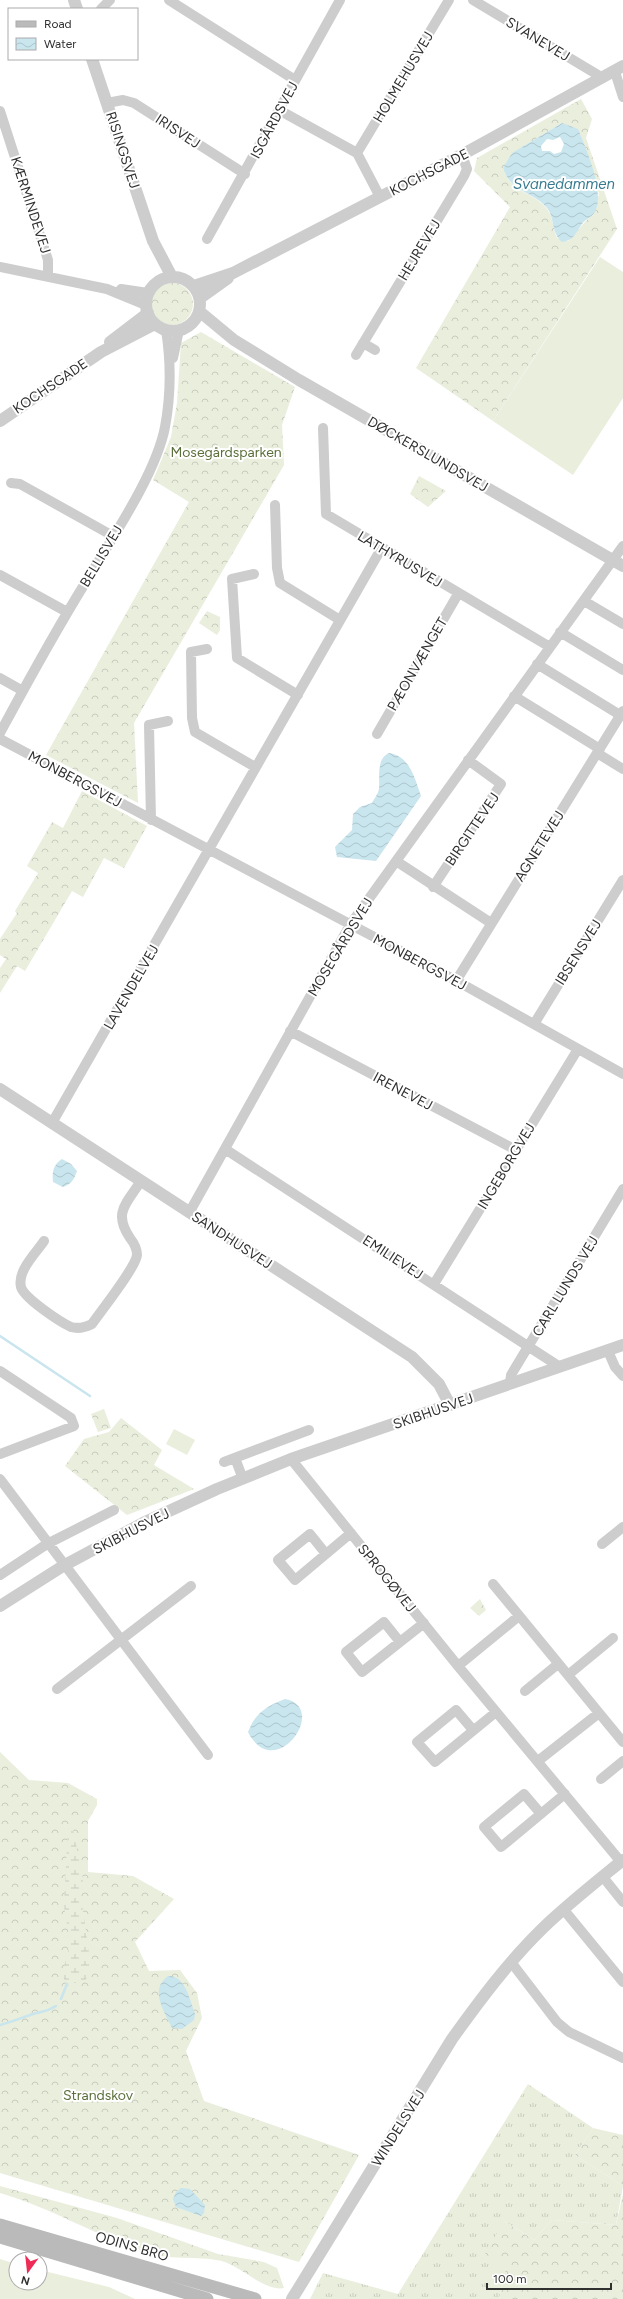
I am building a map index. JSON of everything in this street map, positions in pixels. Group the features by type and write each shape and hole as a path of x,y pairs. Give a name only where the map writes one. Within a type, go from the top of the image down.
{"main road":[{"name":"ODINS BRO","path":"0,2224 254,2299"},
{"name":"ODINS BRO","path":"0,2237 207,2299"}],"street":[{"path":"102,8 110,0"},
{"path":"169,0 295,80"},
{"name":"ISGÅRDSVEJ","path":"207,239 245,174 340,0"},
{"name":"HOLMEHUSVEJ","path":"357,154 449,0"},
{"name":"SVANEVEJ","path":"473,0 603,78"},
{"name":"RISINGSVEJ","path":"92,60 153,241 172,277"},
{"path":"619,69 623,97"},
{"name":"KOCHSGADE","path":"194,286 233,273 462,155 619,69"},
{"name":"IRISVEJ","path":"107,103 123,100 134,103 245,174"},
{"path":"279,110 357,154 380,197"},
{"name":"KÆRMINDEVEJ","path":"0,111 48,260 48,277"},
{"name":"HEJREVEJ","path":"356,354 464,176 467,169 462,155"},
{"name":"RISINGSVEJ","path":"153,241 157,282"},
{"path":"0,267 107,289 148,293"},
{"name":"KOCHSGADE","path":"200,298 233,273"},
{"path":"172,277 183,279 194,286 200,298 199,311 192,323 179,330 166,330 155,324 147,309 148,293 157,282 172,277"},
{"path":"107,289 147,309"},
{"name":"KOCHSGADE","path":"101,352 110,341 147,309"},
{"name":"DØCKERSLUNDSVEJ","path":"199,311 234,340 325,395 618,563"},
{"name":"DØCKERSLUNDSVEJ","path":"192,323 234,340"},
{"name":"KOCHSGADE","path":"0,421 101,352 155,324"},
{"name":"BELLISVEJ","path":"166,330 170,368"},
{"name":"BELLISVEJ","path":"0,733 67,612 113,536 157,453 165,427 170,368 179,330"},
{"path":"363,343 375,350"},
{"name":"LATHYRUSVEJ","path":"323,428 326,514 381,549 550,647"},
{"path":"11,483 20,484 113,536"},
{"path":"275,506 277,568 280,583 340,620"},
{"name":"MOSEGÅRDSVEJ","path":"189,1213 350,925 560,632 584,601 618,563 623,546"},
{"name":"LAVENDELVEJ","path":"52,1123 381,549"},
{"path":"254,574 232,579 237,658 298,695"},
{"path":"0,575 67,612"},
{"name":"PÆONVÆNGET","path":"377,734 458,594"},
{"path":"584,601 623,624"},
{"path":"560,632 623,670"},
{"path":"207,649 191,652 192,718 194,732 255,767"},
{"path":"537,664 622,713"},
{"path":"0,678 23,691"},
{"path":"514,696 623,769"},
{"name":"AGNETEVEJ","path":"456,980 622,713"},
{"path":"151,820 149,725 168,722"},
{"name":"MONBERGSVEJ","path":"0,739 209,851 456,980 623,1074"},
{"name":"BIRGITTEVEJ","path":"433,887 501,784 468,760"},
{"path":"396,860 433,887 491,923"},
{"name":"IBSENSVEJ","path":"534,1024 623,880"},
{"name":"IRENEVEJ","path":"290,1031 516,1150"},
{"name":"INGEBORGVEJ","path":"434,1284 578,1049"},
{"name":"SANDHUSVEJ","path":"0,1089 412,1357 439,1384 450,1405"},
{"name":"EMILIEVEJ","path":"225,1149 529,1345 560,1367"},
{"path":"44,1241 24,1270 21,1287 26,1296 72,1327 84,1327 92,1324 136,1262 136,1245 122,1226 121,1217 123,1209 141,1181"},
{"name":"CARL LUNDS VEJ","path":"510,1384 511,1375 623,1189"},
{"name":"SKIBHUSVEJ","path":"0,1606 63,1566 143,1523 243,1479 291,1459 608,1352 623,1345"},
{"path":"608,1352 615,1367 623,1376"},
{"path":"0,1371 71,1418 74,1426 0,1454"},
{"path":"224,1462 309,1430"},
{"path":"235,1458 243,1479"},
{"name":"SPROGØVEJ","path":"291,1459 458,1666 622,1861"},
{"path":"0,1479 63,1566 208,1755"},
{"path":"0,1575 47,1544 114,1510"},
{"path":"602,1544 623,1527"},
{"name":"SPROGØVEJ","path":"326,1554 310,1534 278,1560 295,1580 326,1554 351,1533"},
{"path":"493,1584 623,1742"},
{"path":"57,1689 191,1586"},
{"path":"458,1666 519,1616"},
{"name":"SPROGØVEJ","path":"400,1642 384,1622 346,1652 362,1672 400,1642 424,1623"},
{"path":"568,1675 613,1638"},
{"path":"525,1691 558,1664"},
{"path":"473,1730 456,1710 417,1742 435,1762 496,1712"},
{"path":"538,1761 598,1713"},
{"path":"601,1779 623,1761"},
{"path":"541,1814 524,1794 484,1827 501,1848 565,1794"},
{"name":"WINDELSVEJ","path":"292,2299 452,2039 477,2004 511,1962 544,1928 622,1861"},
{"path":"603,1877 623,1902"},
{"path":"564,1910 623,1982"},
{"path":"511,1962 558,2022 569,2032 623,2058"}],"green space":[{"path":"581,99 592,119 586,138 617,229 493,421 416,368 510,207 474,171 477,158","holes":["562,123 593,173 599,194 593,215 568,241 557,238 551,215 547,209 542,203 511,183 503,168 513,153"]},
{"path":"600,257 623,272 623,398 573,475 493,421"},
{"path":"168,283 176,283 184,286 190,292 193,304 190,316 184,322 176,325 168,325 160,322 154,316 151,308 151,300 154,292 160,286"},
{"name":"Mosegårdsparken","path":"201,332 295,387 282,425 284,465 134,723 138,803 46,755 189,502 153,480 171,437 177,403 181,343"},
{"path":"419,476 446,491 428,507 410,494"},
{"path":"207,611 220,617 220,630 217,635 199,623"},
{"path":"82,791 147,826 124,868 104,858 83,897 72,891 25,971 17,966 0,993 0,968 6,959 0,955 0,939 17,913 15,911 38,873 27,866 52,822 63,828"},
{"path":"104,1409 111,1428 98,1432 91,1414"},
{"path":"121,1418 162,1450 154,1465 194,1489 127,1515 65,1466 84,1439 109,1432"},
{"path":"174,1429 195,1440 187,1455 166,1444"},
{"path":"480,1599 486,1610 479,1616 470,1608"},
{"name":"Strandskov","path":"0,1752 29,1780 68,1783 97,1799 97,1805 88,1821 88,1872 133,1876 174,1899 135,1942 149,1971 180,1970 197,1993 202,2018 186,2051 204,2101 359,2155 299,2262 0,2173"},
{"path":"68,1826 71,1826 73,1829 83,1879 81,1896 91,1967 88,1977 82,1983 68,1983 64,1979 63,1971 70,1943 64,1906"},
{"path":"528,2084 593,2128 575,2155 623,2186 616,2225 552,2220 534,2240 504,2221 506,2268 499,2299 310,2299 323,2273 398,2294"},
{"path":"593,2128 623,2135 623,2186 575,2155"},
{"path":"0,2186 117,2218 218,2254 264,2262 277,2268 284,2288 277,2288 262,2283 225,2262 207,2259 168,2257 149,2253 112,2239 38,2206 0,2193"},
{"path":"623,2194 623,2299 499,2299 506,2268 485,2254 504,2221 534,2240 552,2220 616,2225"},
{"path":"0,2259 8,2262 8,2291 48,2291 48,2272 109,2287 135,2299 0,2299"}],"water":[{"name":"Svanedammen","path":"562,123 578,129 593,169 598,191 598,201 594,214 584,222 572,238 562,242 556,234 547,208 536,198 517,187 506,176 503,168 512,153","holes":["560,137 564,144 561,152 554,154 550,151 542,151 541,146 547,139 553,140"]},
{"path":"389,753 396,755 407,763 414,776 421,796 376,861 337,857 335,847 352,830 353,814 360,807 372,803 377,795 379,789 380,764 382,759"},
{"path":"62,1159 71,1164 77,1171 72,1181 63,1187 53,1182 53,1172 55,1166"},
{"path":"285,1699 297,1705 302,1715 300,1727 294,1738 283,1747 272,1750 259,1746 248,1732 251,1725 262,1711"},
{"path":"168,1976 174,1977 183,1984 195,2014 194,2020 182,2029 172,2028 160,2001 159,1988"},
{"path":"181,2188 190,2189 205,2205 204,2213 201,2216 176,2207 173,2199 176,2192"}],"waterway":[{"path":"0,1336 90,1396"},
{"path":"61,1999 67,1984"},
{"path":"0,2025 46,2011 56,2006"}]}
